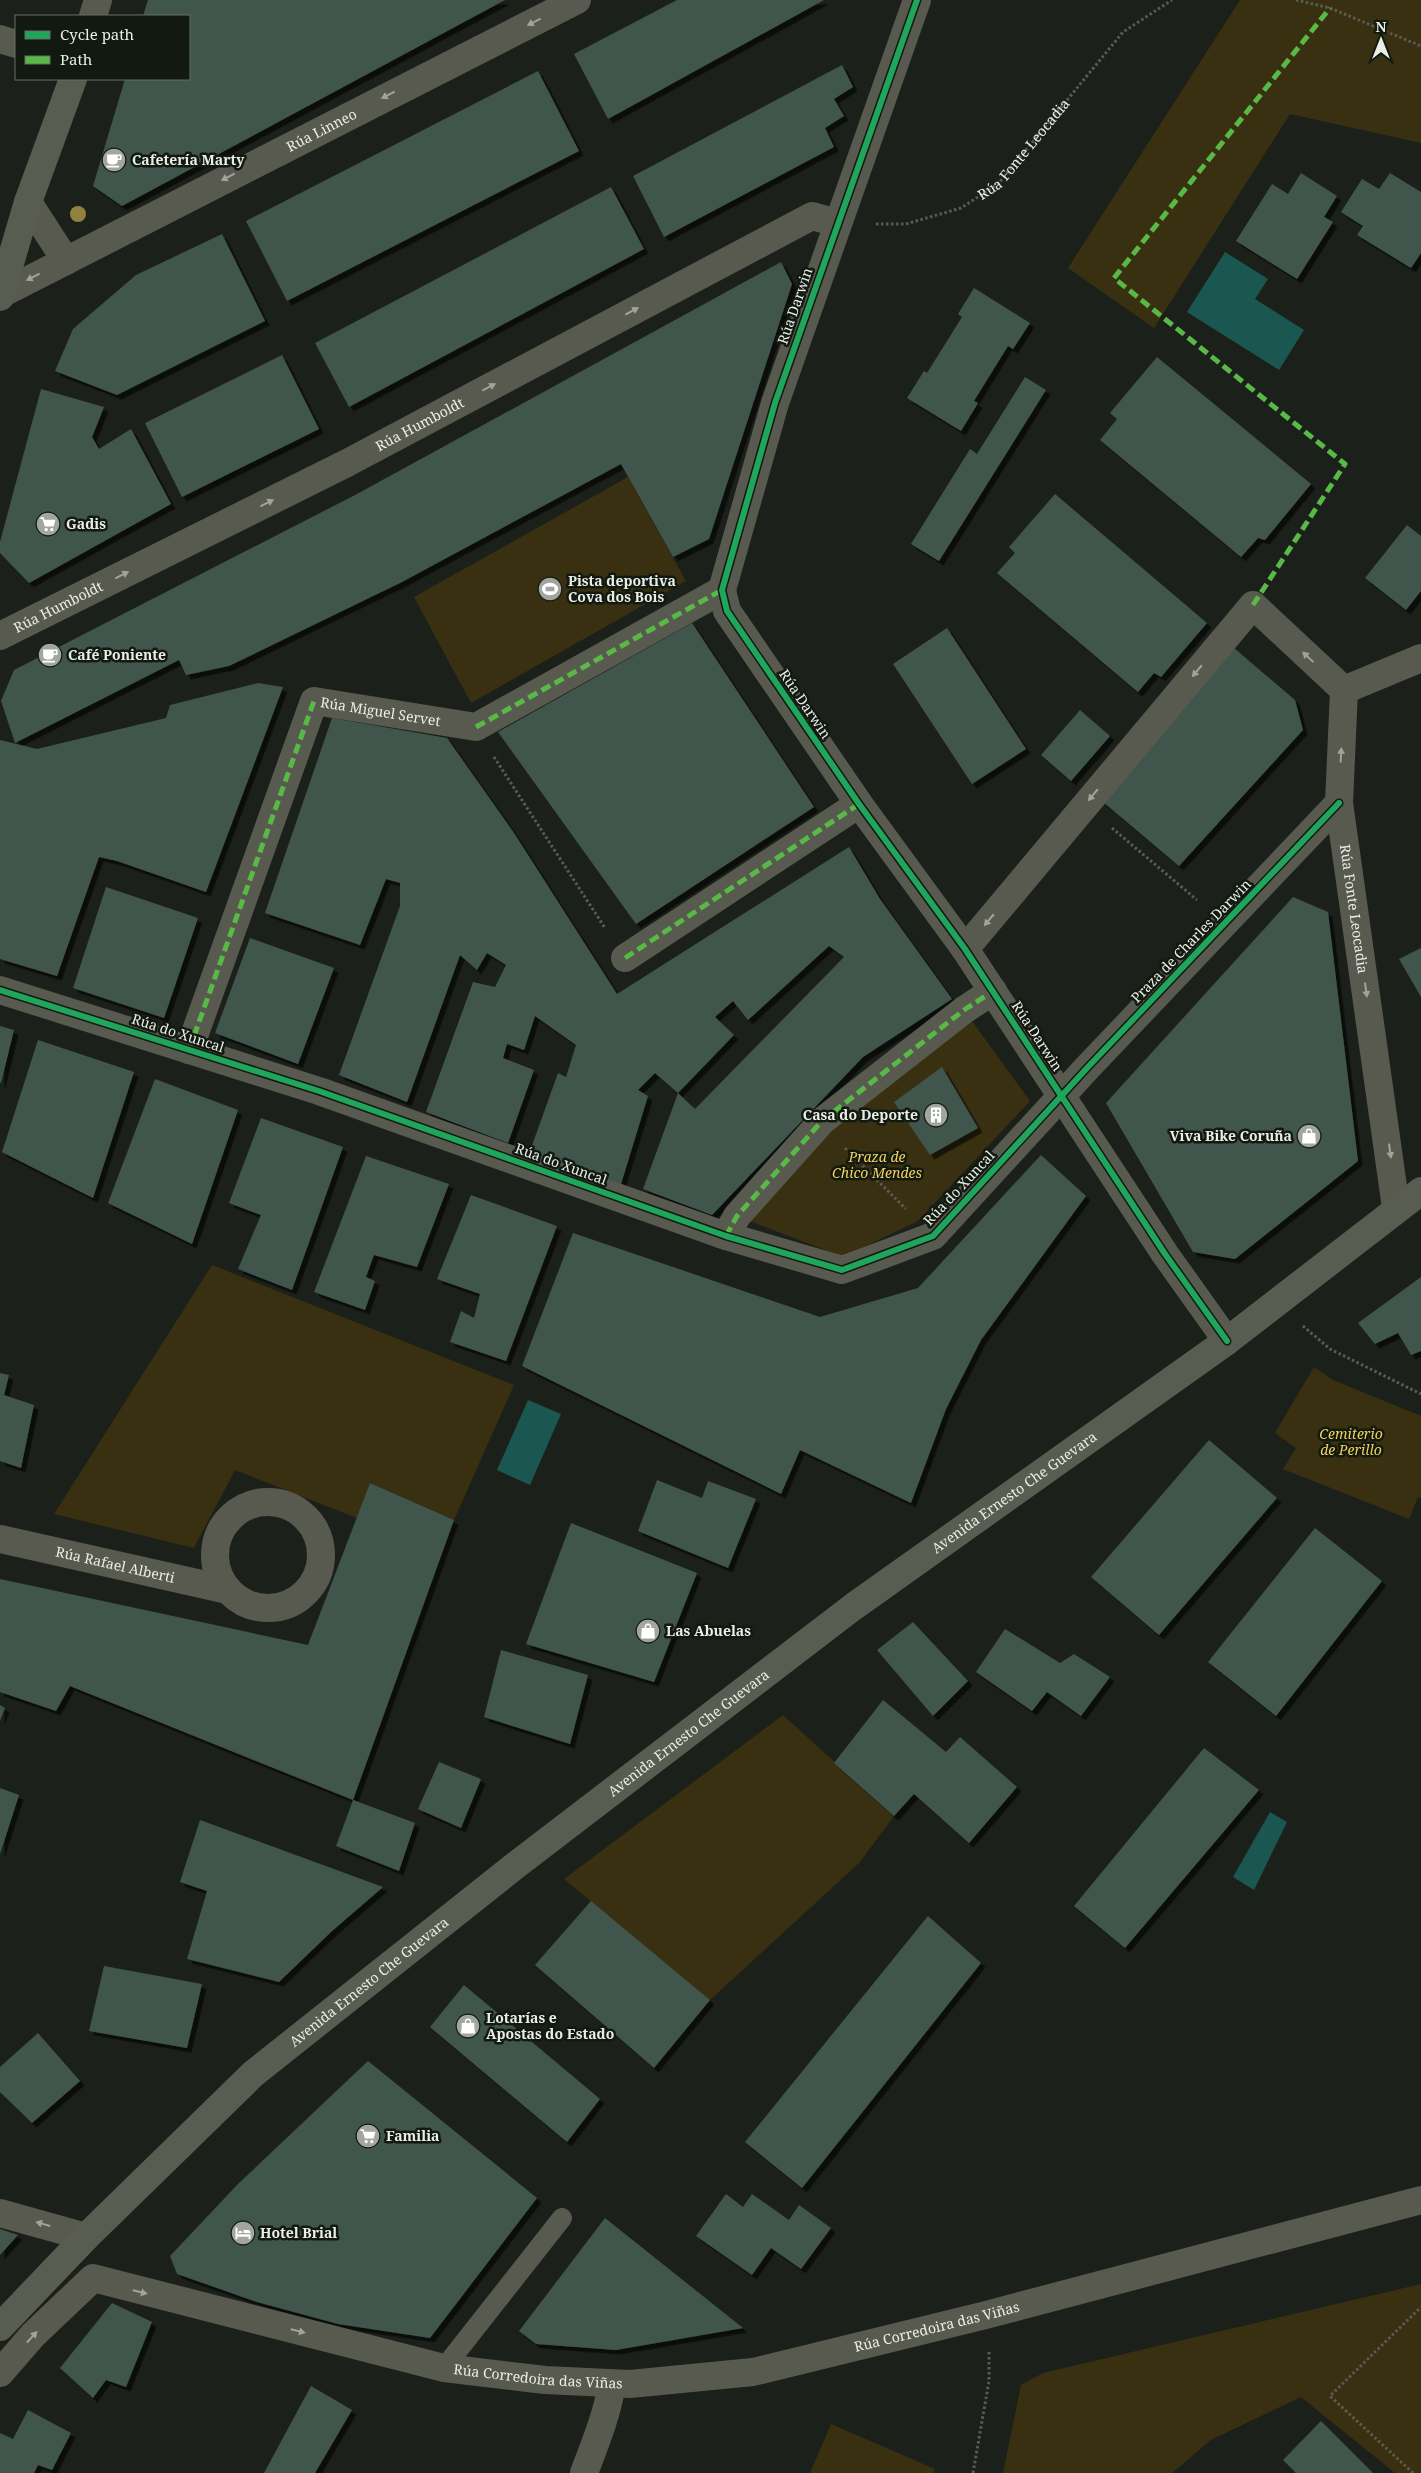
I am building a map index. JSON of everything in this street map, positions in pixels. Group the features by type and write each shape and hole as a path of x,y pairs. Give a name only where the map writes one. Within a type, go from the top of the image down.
{"main road":[{"path":"0,295 28,202 73,80"},
{"name":"Avenida Ernesto Che Guevara","path":"0,2327 86,2237 253,2074 516,1865 853,1607 1227,1341 1396,1208 1421,1191"}],"street":[{"path":"93,15 98,0"},
{"name":"Rúa Linneo","path":"0,295 577,0"},
{"name":"Rúa Darwin","path":"917,0 775,403 722,590 727,611 859,804 965,948 1164,1254 1227,1341"},
{"path":"0,39 15,44"},
{"path":"28,202 66,261"},
{"name":"Rúa Humboldt","path":"0,636 347,463 812,216 837,223"},
{"path":"476,727 722,590"},
{"path":"965,948 1252,605 1344,690 1421,658"},
{"name":"Rúa Fonte Leocadia","path":"1344,690 1338,803 1396,1208"},
{"name":"Rúa Miguel Servet","path":"189,1050 314,701 476,727"},
{"name":"Praza de Charles Darwin","path":"1061,1096 1338,803"},
{"path":"625,958 859,804"},
{"name":"Rúa do Xuncal","path":"0,990 329,1094 726,1236 842,1270 933,1236 1061,1096"},
{"path":"726,1236 737,1216 822,1121 964,1010 993,991"},
{"name":"Rúa Rafael Alberti","path":"0,1539 228,1590"},
{"name":"Rúa Corredoira das Viñas","path":"0,2373 33,2335 93,2278 444,2368 545,2380 612,2384 753,2372 986,2315 1421,2200"},
{"path":"0,2213 86,2237"},
{"path":"584,2473 599,2437 612,2384"}],"lane":[{"name":"Rúa Corredoira das Viñas","path":"444,2368 562,2218"}],"path":[{"path":"1296,0 1330,8 1421,46"},
{"path":"476,727 625,958"},
{"path":"1085,805 1225,922"},
{"path":"822,1121 867,1172 933,1236"},
{"path":"1276,1303 1330,1349 1421,1394"},
{"path":"1413,2473 1330,2396 1421,2307"},
{"path":"973,2473 990,2363 986,2315"}],"green space":[{"path":"1240,0 1421,0 1421,143 1290,114 1154,328 1068,268"},
{"name":"Pista deportiva Cova dos Bois","path":"628,477 686,581 471,703 414,597"},
{"name":"Praza de Chico Mendes","path":"964,1010 1030,1101 918,1221 843,1257 737,1216"},
{"path":"212,1265 514,1385 454,1520 370,1483 357,1518 235,1470 194,1548 54,1514"},
{"name":"Cemiterio de Perillo","path":"1314,1367 1333,1380 1421,1416 1421,1498 1418,1497 1409,1519 1283,1469 1296,1448 1275,1433"},
{"path":"783,1715 894,1816 859,1863 710,2000 564,1879"},
{"path":"1421,2284 1421,2473 1395,2473 1301,2397 1211,2440 1172,2473 1003,2473 1021,2385 1043,2373"},
{"path":"831,2424 935,2469 933,2473 810,2473"}],"water":[{"path":"1225,252 1268,279 1255,299 1304,330 1279,370 1187,312"},
{"path":"528,1400 561,1414 530,1485 497,1470"},
{"path":"1270,1812 1287,1822 1254,1890 1233,1877"}],"building":[{"path":"148,0 505,0 122,206 93,186 125,80 190,80 190,15 143,15"},
{"path":"677,0 824,0 608,119 574,54"},
{"path":"842,65 853,87 834,99 844,116 825,128 834,147 664,237 633,176"},
{"path":"538,71 579,151 287,301 246,221"},
{"path":"1301,173 1337,196 1324,217 1333,222 1297,279 1236,241 1272,184 1288,194"},
{"path":"1390,173 1421,192 1421,253 1411,268 1357,235 1363,226 1341,212 1362,179 1379,189"},
{"path":"611,187 644,249 349,407 315,343"},
{"path":"222,234 265,321 117,395 55,371 73,329 136,275"},
{"path":"781,262 792,284 709,539 673,557 621,464 402,582 229,666 186,675 179,660 15,743 1,701 14,670 357,494"},
{"path":"974,288 1030,323 1013,349 1008,346 974,401 978,403 961,431 907,398 924,371 927,373 962,317 958,314"},
{"path":"282,355 319,429 182,497 145,423"},
{"path":"1157,357 1311,484 1265,540 1258,538 1241,557 1100,440 1117,419 1110,413"},
{"path":"1025,377 1046,390 939,561 911,544 970,449 977,454"},
{"path":"41,389 104,407 92,437 99,449 131,429 171,504 29,583 0,553 0,542"},
{"path":"1055,494 1207,623 1161,677 1154,673 1138,692 997,573 1015,553 1009,547"},
{"path":"1407,525 1421,536 1421,591 1406,610 1365,578"},
{"path":"692,623 814,807 636,924 498,732"},
{"path":"947,628 1026,749 972,784 893,664"},
{"path":"1234,648 1295,700 1303,730 1179,866 1102,801"},
{"path":"258,683 283,687 206,892 117,861 99,857 57,976 0,959 0,740 37,749 166,718 170,705"},
{"path":"1080,710 1110,736 1071,781 1041,755"},
{"path":"332,718 447,738 514,833 617,994 849,847 880,899 952,999 863,1057 712,1215 643,1189 678,1093 655,1073 638,1090 648,1096 621,1184 530,1151 558,1073 566,1077 576,1045 535,1016 524,1050 507,1044 503,1058 534,1070 508,1143 426,1112 473,982 495,987 506,965 487,953 477,970 460,955 407,1102 339,1075 400,906 400,883 386,879 360,945 265,913","holes":["829,946 844,957 695,1109 678,1093 734,1035 715,1017 733,1001 748,1020"]},
{"path":"106,887 198,918 164,1018 73,988"},
{"path":"1293,897 1328,912 1358,1161 1235,1259 1193,1252 1106,1103"},
{"path":"250,938 334,968 298,1064 215,1033"},
{"path":"1421,948 1421,997 1399,959"},
{"path":"0,1026 14,1030 1,1083 0,1083"},
{"path":"38,1040 134,1072 93,1198 2,1152"},
{"name":"Casa do Deporte","path":"942,1067 978,1128 930,1155 894,1102"},
{"path":"155,1079 238,1110 192,1244 108,1203"},
{"path":"261,1118 343,1147 292,1290 238,1269 261,1215 229,1203"},
{"path":"1041,1155 1086,1196 981,1340 946,1409 911,1503 800,1450 781,1494 522,1366 573,1233 820,1317 918,1288"},
{"path":"366,1156 449,1184 417,1267 374,1255 366,1277 375,1281 365,1310 314,1292"},
{"path":"471,1195 557,1226 506,1361 450,1342 461,1311 474,1318 480,1294 437,1279"},
{"path":"1421,1277 1421,1351 1411,1355 1398,1333 1375,1344 1358,1323"},
{"path":"0,1373 9,1375 4,1395 34,1405 21,1468 0,1461"},
{"path":"1209,1440 1277,1498 1159,1635 1091,1577"},
{"path":"657,1480 702,1498 708,1481 756,1499 728,1568 638,1531"},
{"path":"370,1483 454,1520 353,1800 70,1686 56,1711 0,1692 0,1579 308,1645"},
{"path":"571,1523 697,1573 654,1682 526,1644"},
{"path":"1315,1528 1382,1581 1276,1716 1208,1662"},
{"path":"913,1622 968,1681 933,1716 877,1650"},
{"path":"1005,1629 1060,1663 1074,1654 1110,1677 1081,1716 1047,1692 1032,1711 976,1672"},
{"path":"501,1650 588,1675 570,1744 484,1717"},
{"path":"883,1700 946,1752 960,1737 1017,1787 969,1843 914,1794 894,1816 834,1763"},
{"path":"0,1705 5,1708 0,1721"},
{"path":"1204,1748 1259,1790 1125,1948 1074,1906"},
{"path":"439,1762 481,1779 461,1828 418,1809"},
{"path":"0,1788 19,1795 0,1854"},
{"path":"353,1800 415,1823 399,1871 336,1846"},
{"path":"200,1820 383,1887 331,1932 279,1982 187,1959 207,1891 180,1882"},
{"path":"591,1901 710,2000 654,2068 535,1965"},
{"path":"928,1916 981,1963 802,2188 745,2142"},
{"path":"104,1966 202,1984 187,2048 89,2031"},
{"path":"464,1985 600,2099 567,2142 430,2027"},
{"path":"38,2033 80,2081 32,2123 0,2092 0,2067"},
{"path":"368,2061 537,2198 430,2338 338,2324 257,2302 177,2274 170,2256 238,2184"},
{"path":"726,2194 743,2207 752,2194 789,2220 799,2205 831,2228 801,2269 771,2248 752,2275 696,2236"},
{"path":"605,2218 743,2328 616,2350 536,2344 519,2331"},
{"path":"0,2229 18,2235 0,2255"},
{"path":"112,2303 152,2322 126,2387 106,2380 93,2398 60,2368"},
{"path":"311,2386 352,2410 315,2473 264,2473"},
{"path":"28,2410 71,2433 52,2470 38,2465 34,2473 0,2473 0,2433 13,2439"},
{"path":"1321,2421 1373,2473 1296,2473 1283,2460"}],"marked path":[{"path":"1253,605 1345,464 1114,278 1330,8"},
{"path":"476,727 722,590"},
{"path":"189,1050 314,701"},
{"path":"625,958 859,804"},
{"path":"726,1236 737,1216 822,1121 964,1010 993,991"}],"cycle path":[{"path":"917,0 775,403 722,590 727,611 859,804 965,949 1165,1254 1227,1341"},
{"path":"0,990 319,1091 726,1236 842,1270 933,1236 1087,1068 1339,803"}],"place":[{"name":"Cafetería Marty","path":"114,160"},
{"name":"Gadis","path":"48,524"},
{"name":"Pista deportiva Cova dos Bois","path":"550,589"},
{"name":"Café Poniente","path":"50,655"},
{"name":"Casa do Deporte","path":"936,1115"},
{"name":"Viva Bike Coruña","path":"1309,1136"},
{"name":"Las Abuelas","path":"648,1631"},
{"name":"Lotarías e Apostas do Estado","path":"468,2026"},
{"name":"Familia","path":"368,2136"},
{"name":"Hotel Brial","path":"243,2233"}]}
